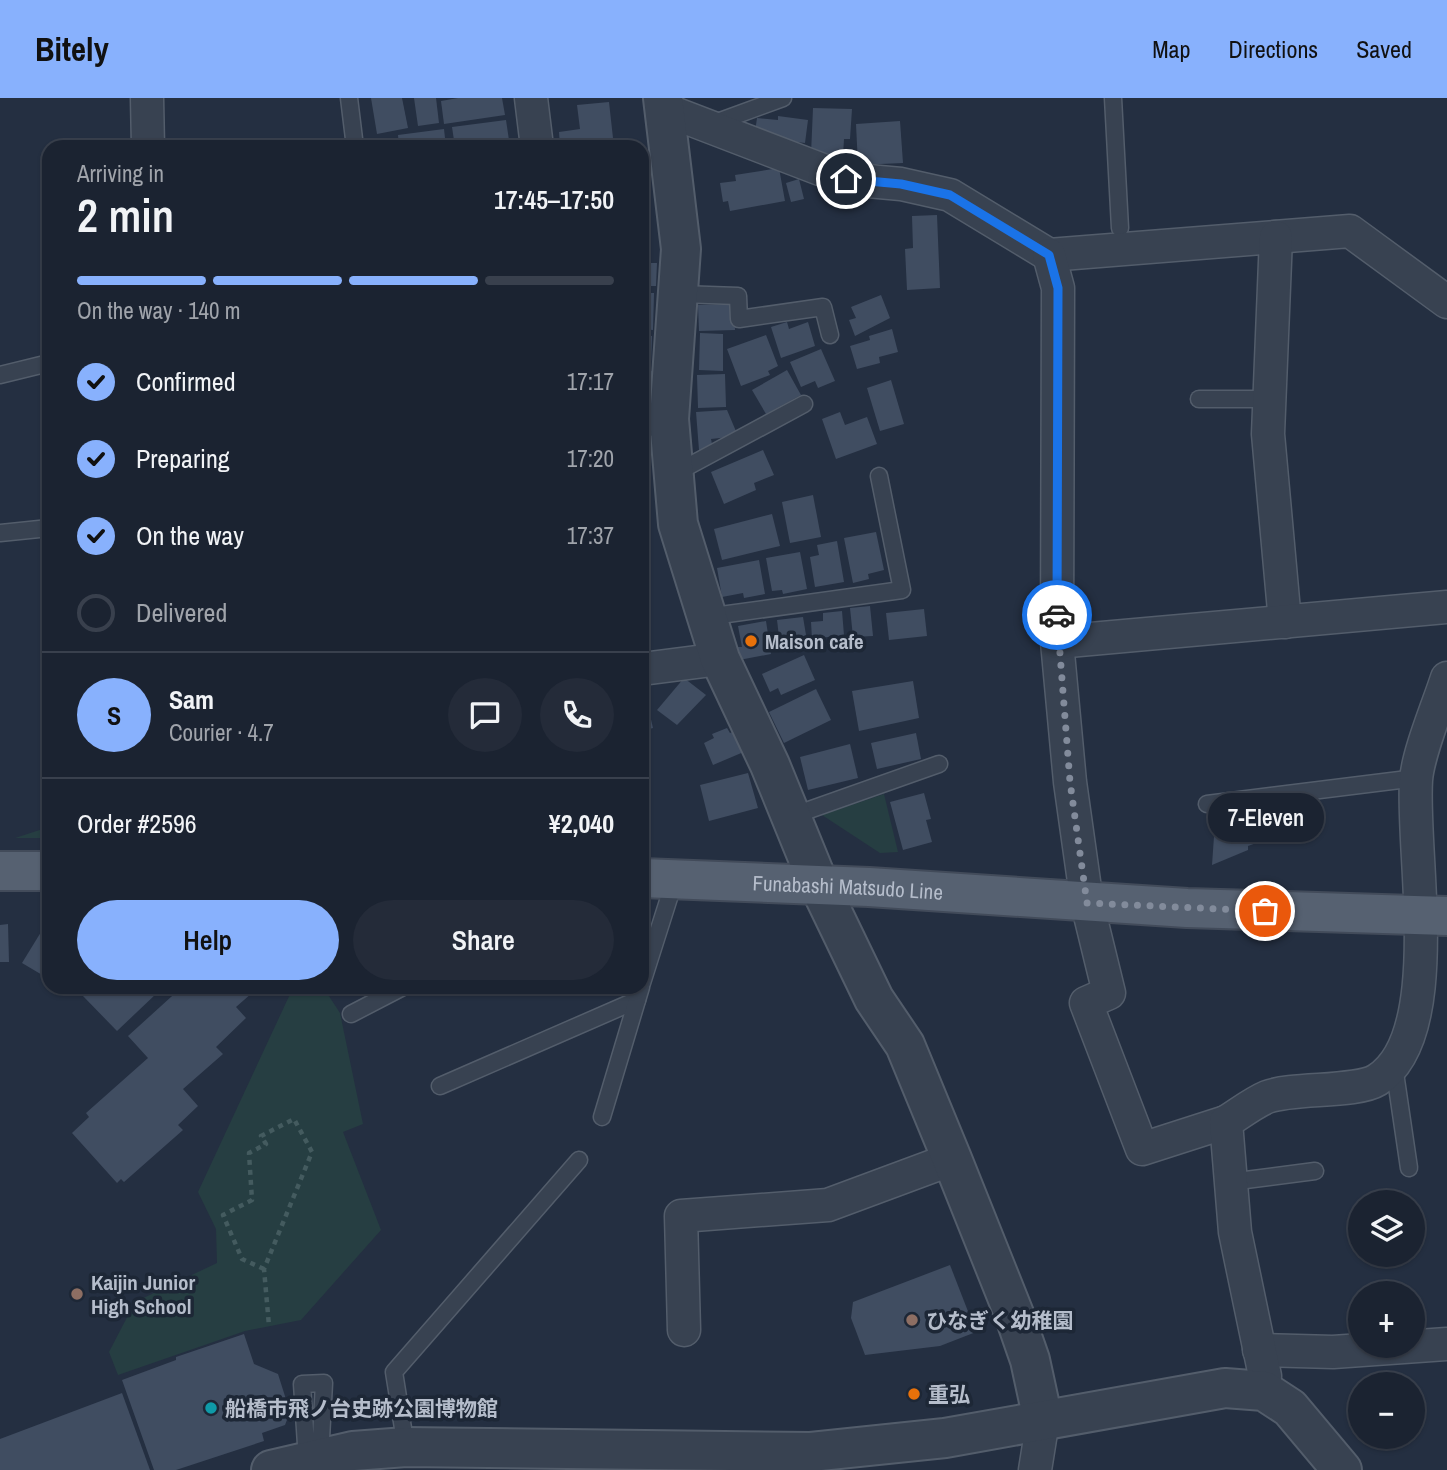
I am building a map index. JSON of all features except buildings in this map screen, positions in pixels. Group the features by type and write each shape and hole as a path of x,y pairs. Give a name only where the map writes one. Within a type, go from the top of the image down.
{"main road":[{"path":"0,867 42,870"},
{"name":"Funabashi Matsudo Line","path":"659,878 819,885 1087,903 1434,916"}],"street":[{"path":"147,98 148,140"},
{"path":"531,98 536,140"},
{"path":"664,104 709,125 846,179 901,184 950,195 1049,255 1350,231 1447,302"},
{"path":"664,104 681,249 680,294 656,420 674,474 678,524 720,659 792,816 819,885 874,999 905,1045 1014,1314 1030,1360 1042,1420 1035,1470"},
{"path":"1276,237 1268,435 1285,622"},
{"path":"1049,255 1058,288 1057,642 1070,782 1087,903 1109,993 1086,1003 1142,1149 1226,1122 1268,1097 1375,1082 1394,1066 1406,1048 1416,1017 1434,916 1416,778 1447,678"},
{"path":"1057,642 1447,607"},
{"path":"649,668 720,659"},
{"path":"1226,1122 1235,1232 1265,1376 1264,1391"},
{"path":"684,1330 681,1216 828,1205 952,1159"},
{"path":"1259,1350 1333,1352 1447,1344"},
{"path":"271,1470 353,1451 406,1447 474,1460 811,1452 945,1438 1225,1388 1264,1391 1290,1408 1342,1470"}],"lane":[{"path":"349,98 354,140"},
{"path":"709,125 783,98"},
{"path":"1113,98 1120,229"},
{"path":"680,294 738,296 739,319 823,307 830,334"},
{"path":"0,374 42,365"},
{"path":"1199,399 1269,399"},
{"path":"674,474 804,404"},
{"path":"706,617 902,590 879,476"},
{"path":"0,533 42,529"},
{"path":"792,816 939,764"},
{"path":"1207,804 1416,778"},
{"path":"649,937 659,878"},
{"path":"351,1014 390,994"},
{"path":"440,1086 632,994"},
{"path":"603,1117 639,994"},
{"path":"1394,1066 1409,1168"},
{"path":"406,1447 394,1372 579,1160"},
{"path":"1230,1182 1315,1171"}],"path":[{"path":"264,1269 242,1259 223,1215 252,1200 249,1153 266,1144 261,1136 294,1119 312,1152 264,1269 269,1326"}],"green space":[{"path":"884,794 898,852 880,853 822,815"},
{"path":"42,829 42,838 15,838"},
{"path":"290,994 328,994 340,1013 363,1124 343,1132 381,1230 301,1320 245,1331 118,1375 109,1352 135,1302 217,1263 216,1229 198,1192"}],"way so far":[{"path":"1057,615 1070,782 1087,903 1265,911"}],"place":[{"name":"Maison cafe","path":"751,641"},
{"name":"7-Eleven","path":"1265,911"},
{"name":"Kaijin Junior High School","path":"77,1294"},
{"name":"ひなぎく幼稚園","path":"912,1320"},
{"name":"重弘","path":"914,1394"},
{"name":"船橋市飛ノ台史跡公園博物館","path":"211,1408"}],"route":[{"path":"846,179 901,184 950,195 1049,255 1058,288 1057,615"}]}
